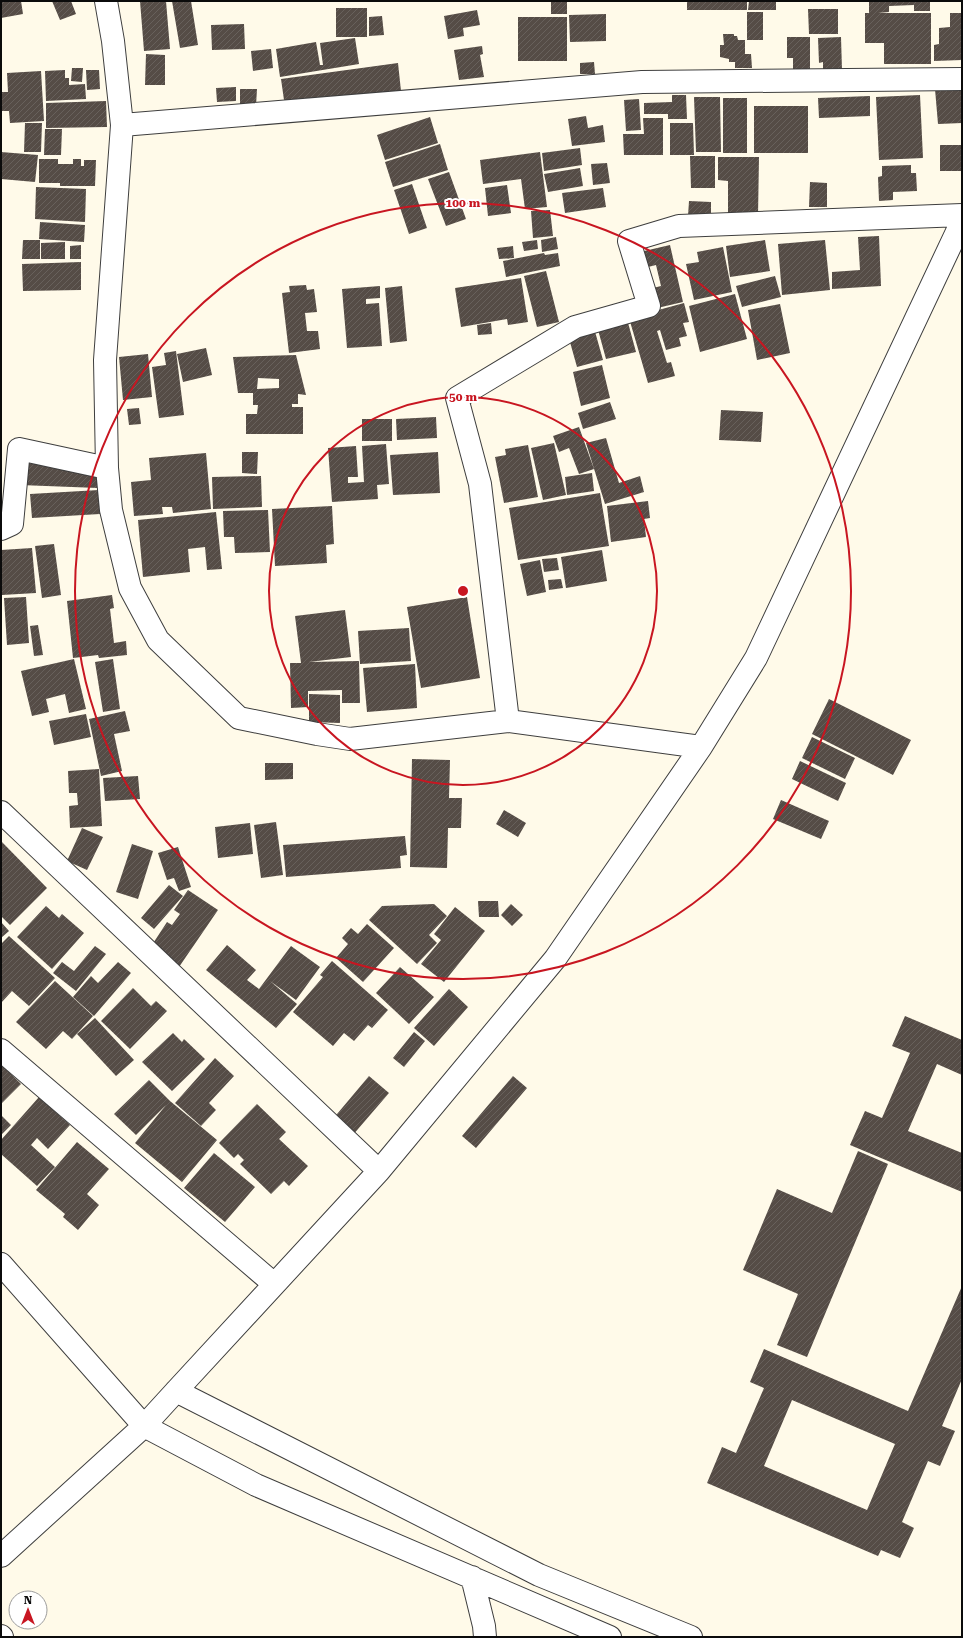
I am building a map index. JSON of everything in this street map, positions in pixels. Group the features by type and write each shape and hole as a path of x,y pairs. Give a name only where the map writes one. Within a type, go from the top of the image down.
{"street":[{"path":"106,1 113,41 122,125 105,360 107,468 111,510 130,588 158,640 239,718 350,739 508,721 701,747"},
{"path":"122,125 642,82 962,79"},
{"path":"508,721 480,484 457,398 575,327 649,306 629,241 679,226 962,215"},
{"path":"1,1556 144,1426 176,1392 379,1171 555,959 701,747 756,658 962,221"},
{"path":"1,530 12,524 19,449 107,468"},
{"path":"1,812 379,1171"},
{"path":"1,1050 274,1284"},
{"path":"3,1270 144,1426 256,1485 610,1637"},
{"path":"176,1392 539,1575 690,1637"},
{"path":"472,1577 484,1626 485,1637"}],"building":[{"path":"1,1 21,1 23,14 1,18"},
{"path":"52,1 71,1 76,14 60,20"},
{"path":"140,1 166,1 170,49 144,51"},
{"path":"172,1 191,1 198,45 180,48"},
{"path":"551,1 567,1 567,14 551,14"},
{"path":"687,1 747,1 747,10 687,10"},
{"path":"749,1 776,1 776,10 748,10"},
{"path":"869,1 930,1 930,11 914,11 914,5 889,6 889,12 878,13 931,13 931,64 884,64 884,43 865,43 865,13 869,13"},
{"path":"336,8 367,8 367,37 336,37"},
{"path":"808,9 838,9 838,34 809,34"},
{"path":"477,10 480,25 463,28 464,36 448,39 444,16"},
{"path":"747,12 763,12 763,40 747,40"},
{"path":"950,13 962,13 962,60 934,61 934,45 939,44 939,28 950,27"},
{"path":"606,14 606,41 570,42 569,15"},
{"path":"382,16 384,35 369,36 369,17"},
{"path":"518,17 567,17 567,61 518,61"},
{"path":"244,24 245,49 212,50 211,25"},
{"path":"723,34 734,34 734,36 737,36 738,40 745,40 745,54 751,54 752,68 735,68 735,62 729,62 729,59 720,57 720,45 724,45"},
{"path":"787,37 810,37 810,71 793,71 793,58 787,58"},
{"path":"841,37 842,70 823,71 823,62 819,63 818,38"},
{"path":"355,38 359,64 280,77 276,49 316,42 320,65 323,65 320,43"},
{"path":"482,46 483,54 480,55 484,77 459,80 454,50"},
{"path":"271,49 273,68 253,71 251,51"},
{"path":"146,54 165,55 165,85 145,85"},
{"path":"594,62 595,74 580,74 580,63"},
{"path":"398,63 401,91 285,107 281,79"},
{"path":"72,68 83,68 82,82 71,81"},
{"path":"65,70 65,78 69,78 69,85 85,84 86,99 46,101 45,71"},
{"path":"86,70 99,70 100,89 87,90"},
{"path":"41,71 44,121 10,123 9,111 1,111 1,92 8,92 7,73"},
{"path":"236,87 236,101 217,102 216,88"},
{"path":"962,88 962,123 938,124 935,89"},
{"path":"240,89 257,89 256,106 240,106"},
{"path":"672,95 686,95 687,119 668,119 668,114 644,114 644,103 672,102"},
{"path":"920,95 923,158 879,160 876,97"},
{"path":"870,96 870,116 819,118 818,98"},
{"path":"694,97 720,97 721,152 696,152"},
{"path":"723,98 747,98 747,153 723,153"},
{"path":"639,99 641,130 626,131 624,100"},
{"path":"106,101 107,127 46,128 46,103"},
{"path":"754,106 808,106 808,153 754,153"},
{"path":"586,116 588,128 603,125 605,142 572,146 568,119"},
{"path":"430,117 438,143 385,160 377,135"},
{"path":"643,118 663,118 663,155 624,155 623,134 644,134"},
{"path":"25,123 42,123 41,152 24,152"},
{"path":"670,123 693,123 694,155 670,155"},
{"path":"45,129 62,129 61,155 44,155"},
{"path":"440,144 448,170 393,187 385,162"},
{"path":"940,145 961,145 961,171 940,171"},
{"path":"580,148 582,165 544,171 542,153"},
{"path":"1,152 38,155 35,182 1,179"},
{"path":"540,152 547,207 525,209 521,179 483,184 480,160"},
{"path":"690,156 715,156 715,188 691,188"},
{"path":"718,157 759,157 758,216 728,215 728,181 718,180"},
{"path":"39,159 58,159 58,164 73,164 73,159 81,159 81,166 84,166 84,160 96,160 95,186 60,186 60,183 39,183"},
{"path":"607,163 610,183 593,185 591,164"},
{"path":"911,165 911,173 916,173 917,191 893,192 893,200 879,201 878,177 882,176 882,166"},
{"path":"580,168 583,186 548,192 544,174"},
{"path":"449,172 466,219 446,226 428,179"},
{"path":"810,182 827,183 827,207 809,207"},
{"path":"412,184 427,228 409,234 394,190"},
{"path":"507,185 511,213 488,216 485,188"},
{"path":"36,187 86,189 85,222 35,219"},
{"path":"603,188 606,207 565,213 562,193"},
{"path":"689,201 711,202 711,216 688,216"},
{"path":"550,210 553,236 533,238 531,211"},
{"path":"40,222 85,225 84,242 39,239"},
{"path":"879,236 881,286 832,289 832,272 860,270 858,237"},
{"path":"556,237 558,249 542,252 541,240"},
{"path":"23,240 40,240 40,259 22,259"},
{"path":"537,240 538,249 524,251 522,242"},
{"path":"765,240 770,271 730,277 726,246"},
{"path":"825,240 830,290 782,295 778,244"},
{"path":"65,242 65,259 41,259 41,243"},
{"path":"81,245 81,259 70,259 70,246"},
{"path":"670,245 683,302 653,309 649,289 661,286 656,265 644,268 640,252"},
{"path":"513,246 514,258 499,259 497,248"},
{"path":"723,247 732,292 694,300 686,264 699,262 697,252"},
{"path":"544,253 545,255 558,253 560,266 506,277 503,261"},
{"path":"81,262 81,290 23,291 22,264"},
{"path":"546,271 559,322 537,327 524,276"},
{"path":"775,276 781,297 742,307 736,286"},
{"path":"521,278 528,322 508,325 507,319 461,327 455,288"},
{"path":"306,285 307,290 314,289 317,312 305,313 307,331 318,331 320,349 289,353 282,293 290,292 289,286"},
{"path":"380,286 380,298 366,299 366,304 379,303 382,346 347,348 342,289"},
{"path":"402,286 407,341 390,343 385,288"},
{"path":"735,294 747,339 700,352 689,306"},
{"path":"684,303 689,322 683,323 687,336 679,338 681,346 666,350 660,330 657,331 667,363 671,362 675,376 648,383 629,318"},
{"path":"780,304 790,353 757,360 748,310"},
{"path":"627,319 636,352 606,359 597,326"},
{"path":"491,323 492,334 478,335 477,325"},
{"path":"594,328 603,360 577,367 568,335"},
{"path":"206,348 212,375 183,382 177,354"},
{"path":"176,351 184,415 159,418 152,367 166,365 164,353"},
{"path":"148,354 152,397 123,400 119,357"},
{"path":"296,355 306,395 298,394 298,404 292,404 292,407 303,407 303,434 246,434 246,414 257,414 258,405 253,405 253,393 238,393 233,357","holes":["258,378 279,379 279,388 257,389"]},
{"path":"602,365 610,398 581,406 573,372"},
{"path":"610,402 616,419 583,429 578,413"},
{"path":"139,408 141,424 129,425 127,409"},
{"path":"721,410 763,412 761,442 719,440"},
{"path":"436,417 437,438 397,440 396,419"},
{"path":"362,419 392,419 392,441 362,441"},
{"path":"579,427 594,469 579,474 569,448 559,452 553,436"},
{"path":"606,438 619,483 640,476 644,492 605,504 586,443"},
{"path":"554,443 566,495 543,500 531,448"},
{"path":"386,444 389,484 377,485 378,499 332,502 328,448 356,446 358,477 348,477 348,483 364,482 362,446"},
{"path":"528,445 538,497 504,503 495,457 506,455 505,449"},
{"path":"242,452 258,452 257,474 242,473"},
{"path":"438,452 440,493 393,495 390,455"},
{"path":"206,453 211,509 173,513 172,507 162,507 163,514 134,516 131,482 151,480 149,458"},
{"path":"21,463 99,466 98,488 20,485"},
{"path":"592,473 594,491 567,495 565,477"},
{"path":"261,476 262,507 213,509 212,477"},
{"path":"99,490 100,514 32,518 30,494"},
{"path":"600,493 609,546 518,560 509,508"},
{"path":"648,501 650,518 644,519 646,537 611,542 607,506"},
{"path":"332,506 334,544 326,545 327,563 275,566 272,509"},
{"path":"268,510 270,552 235,553 234,537 224,537 223,511"},
{"path":"216,512 222,569 207,570 205,547 188,549 190,572 143,577 138,520"},
{"path":"54,544 61,595 42,598 35,546"},
{"path":"32,548 36,593 2,595 1,550"},
{"path":"602,550 607,581 566,588 561,557"},
{"path":"557,558 559,570 544,572 542,559"},
{"path":"540,560 546,592 527,596 520,564"},
{"path":"561,579 563,588 549,590 548,580"},
{"path":"112,595 114,608 110,609 114,643 126,641 127,655 99,658 98,655 73,658 67,601"},
{"path":"26,597 29,643 7,645 4,598"},
{"path":"467,597 480,678 421,688 407,607"},
{"path":"345,610 351,657 309,662 359,661 360,703 342,703 342,690 308,691 308,707 291,708 290,663 301,663 295,616"},
{"path":"38,625 43,655 34,656 30,626"},
{"path":"409,628 411,661 360,664 358,631"},
{"path":"74,659 86,709 69,713 65,694 46,699 49,712 32,716 21,671"},
{"path":"113,659 120,709 103,712 95,662"},
{"path":"415,664 417,708 367,712 363,668"},
{"path":"309,694 340,695 340,723 309,722"},
{"path":"829,699 911,740 893,775 812,734"},
{"path":"125,711 130,731 114,734 122,771 101,776 89,719"},
{"path":"86,714 91,737 54,745 49,721"},
{"path":"812,737 855,758 845,779 802,758"},
{"path":"412,759 450,760 449,798 462,798 461,828 448,828 447,868 410,867"},
{"path":"800,761 846,783 838,801 792,779"},
{"path":"265,763 293,763 293,779 265,780"},
{"path":"99,769 102,826 70,828 69,806 78,805 77,793 69,793 68,771"},
{"path":"138,776 140,799 105,801 103,778"},
{"path":"781,800 829,821 821,839 773,819"},
{"path":"504,810 526,823 518,837 496,824"},
{"path":"276,822 283,875 261,878 254,825"},
{"path":"250,823 253,854 218,858 215,827"},
{"path":"82,828 103,837 87,870 67,861"},
{"path":"405,836 407,855 400,856 401,868 286,877 283,845"},
{"path":"1,841 47,888 10,925 1,916"},
{"path":"132,844 153,851 138,899 116,892"},
{"path":"178,847 191,887 179,891 174,878 167,880 158,853"},
{"path":"169,885 183,896 154,929 141,918"},
{"path":"188,890 218,910 179,967 150,948 167,922 172,925 180,914 174,910"},
{"path":"478,901 498,901 499,917 479,917"},
{"path":"434,904 447,916 429,935 437,943 417,964 369,920 382,906"},
{"path":"511,904 523,915 512,926 501,915"},
{"path":"46,906 59,918 62,914 84,933 52,969 17,937"},
{"path":"455,907 485,931 444,982 421,964 441,940 434,934"},
{"path":"1,922 9,931 1,938"},
{"path":"367,924 394,948 363,982 336,958 348,944 342,938 351,928 358,934"},
{"path":"9,936 55,978 29,1006 12,991 1,1003 1,944"},
{"path":"227,945 256,970 247,980 259,989 291,946 320,967 296,1000 270,981 297,1004 276,1028 206,970"},
{"path":"95,946 106,954 76,991 53,973 62,962 74,971"},
{"path":"332,961 388,1010 372,1028 368,1025 354,1041 344,1033 333,1046 293,1012 323,977 320,975"},
{"path":"118,962 131,973 94,1016 73,997 91,976 98,983"},
{"path":"400,967 434,997 409,1024 376,993"},
{"path":"55,981 93,1016 72,1039 63,1031 46,1049 16,1022"},
{"path":"133,988 151,1006 156,1001 167,1011 130,1049 101,1021"},
{"path":"449,989 468,1007 434,1046 414,1028"},
{"path":"905,1016 962,1040 962,1075 937,1064 908,1131 962,1153 962,1192 850,1145 865,1111 882,1118 910,1053 892,1046"},
{"path":"95,1018 134,1060 116,1076 77,1034"},
{"path":"414,1032 425,1041 404,1067 393,1058"},
{"path":"173,1033 182,1042 184,1039 205,1059 172,1091 142,1062"},
{"path":"215,1058 234,1076 209,1103 216,1110 201,1126 175,1103"},
{"path":"1,1064 21,1084 1,1104"},
{"path":"369,1076 389,1093 352,1136 332,1120"},
{"path":"513,1076 527,1088 476,1148 462,1136"},
{"path":"149,1080 170,1101 217,1140 182,1182 135,1143 166,1105 136,1135 114,1114"},
{"path":"39,1097 70,1125 48,1149 37,1138 31,1145 55,1167 37,1186 1,1154 1,1140"},
{"path":"257,1104 286,1132 279,1139 308,1166 289,1186 284,1181 271,1194 240,1164 244,1160 238,1154 234,1158 219,1143"},
{"path":"1,1115 11,1125 1,1135"},
{"path":"77,1142 109,1169 87,1194 99,1205 78,1230 63,1217 65,1214 36,1190"},
{"path":"858,1151 888,1164 807,1357 777,1345 798,1294 743,1270 777,1189 832,1213"},
{"path":"214,1153 255,1187 225,1222 184,1188"},
{"path":"962,1286 962,1379 942,1426 955,1431 940,1466 928,1461 902,1522 914,1528 900,1558 881,1550 878,1556 707,1483 722,1447 736,1453 764,1388 750,1382 764,1349 908,1411","holes":["792,1400 895,1444 867,1510 764,1466"]}]}
